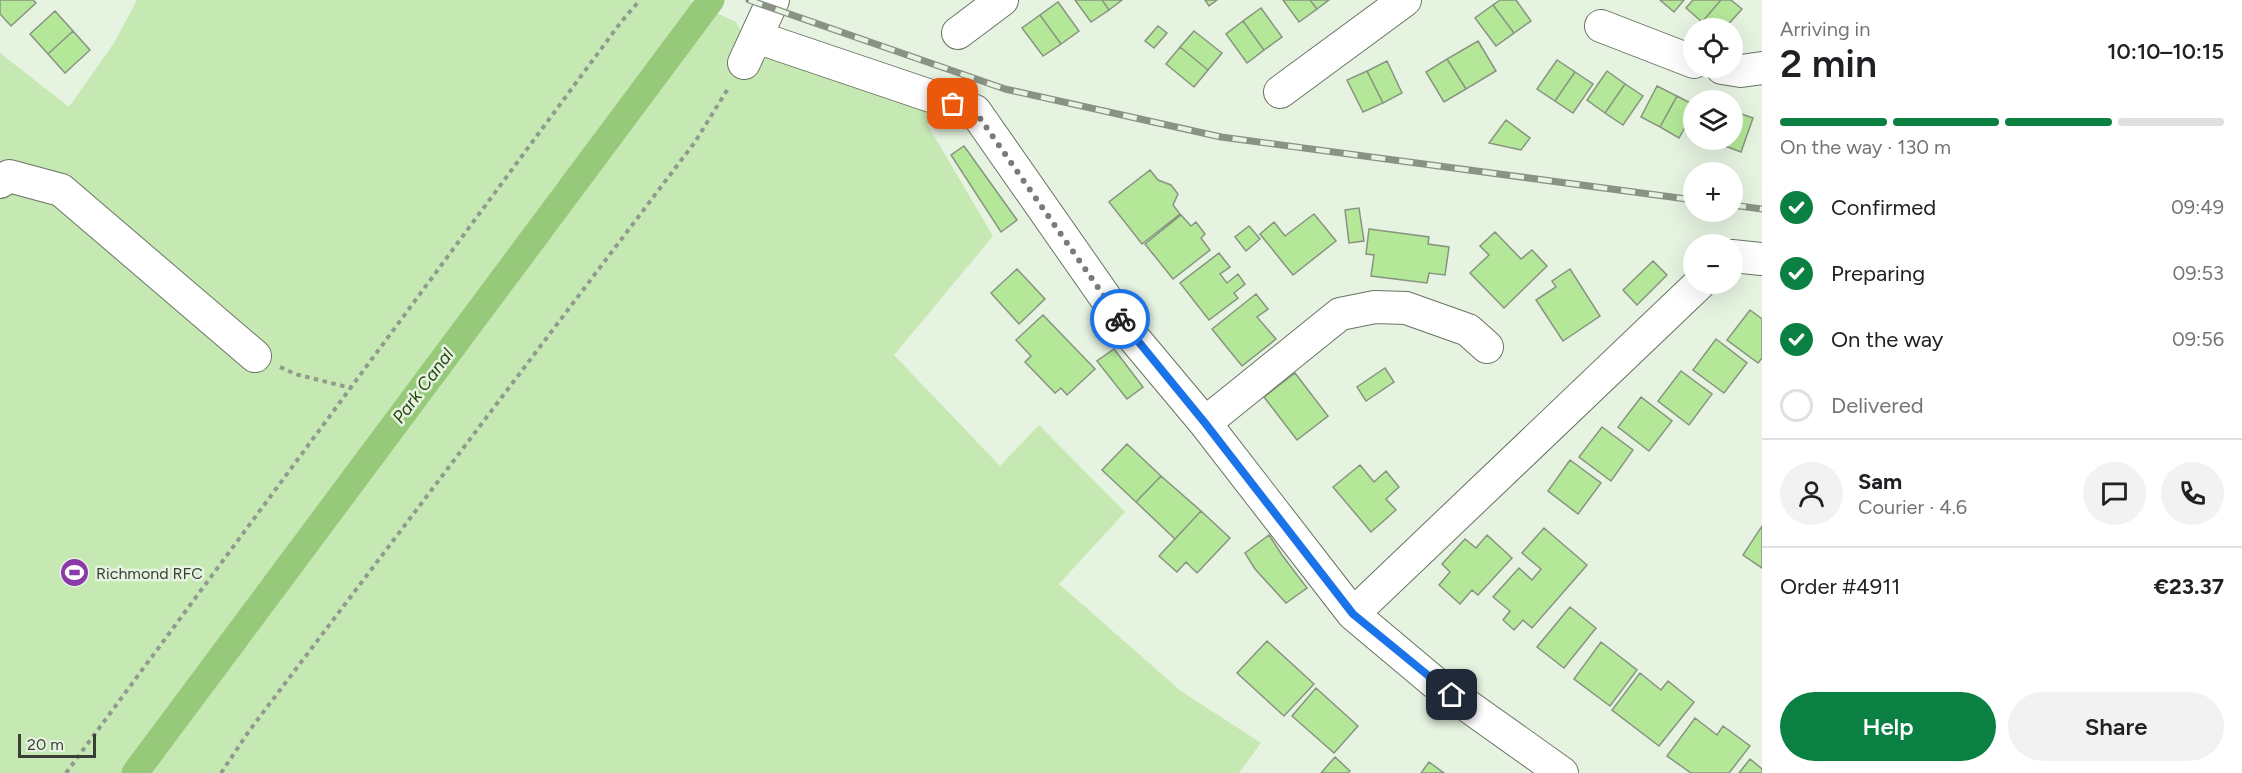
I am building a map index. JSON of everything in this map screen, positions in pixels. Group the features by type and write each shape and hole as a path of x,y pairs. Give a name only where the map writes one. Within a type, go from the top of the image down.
{"street":[{"path":"744,63 773,0"},
{"path":"958,33 1002,0"},
{"path":"1280,92 1405,0"},
{"path":"1601,26 1683,58"},
{"path":"761,30 768,41 975,111 1133,337 1205,423 1353,614 1434,682 1562,773"},
{"path":"1743,71 1762,68"},
{"path":"0,182 9,176 61,190 255,356"},
{"path":"1743,257 1762,259"},
{"path":"1353,614 1689,294"},
{"path":"1205,423 1340,314 1375,307 1406,308 1468,330 1487,347"}],"path":[{"path":"66,773 621,22 640,0"},
{"path":"220,773 249,731 694,142 744,63"},
{"path":"255,356 295,374 351,388"}],"green space":[{"path":"137,0 689,0 736,22 747,43 958,118 927,124 993,236 894,355 1000,466 1039,425 1125,512 1059,584 1181,691 1261,743 1239,773 0,773 0,53 69,107 114,43"}],"building":[{"path":"0,0 33,0 36,3 11,26 0,14"},
{"path":"1075,0 1102,0 1109,10 1091,22"},
{"path":"1102,0 1122,0 1109,10"},
{"path":"1205,0 1217,0 1209,6"},
{"path":"1283,0 1310,0 1317,9 1299,22"},
{"path":"1310,0 1329,0 1317,9"},
{"path":"1500,0 1516,0 1531,21 1514,33 1493,5"},
{"path":"1660,0 1684,0 1674,12"},
{"path":"1693,0 1721,0 1705,18 1697,18 1686,8"},
{"path":"1721,0 1731,0 1742,9 1734,18 1705,18"},
{"path":"1058,2 1079,31 1061,44 1040,15"},
{"path":"1493,5 1514,33 1496,46 1475,18"},
{"path":"1261,8 1282,37 1264,50 1243,21"},
{"path":"55,11 73,31 48,54 30,34"},
{"path":"1040,15 1061,44 1043,56 1022,28"},
{"path":"1243,21 1264,50 1247,63 1226,34"},
{"path":"1158,26 1167,33 1154,48 1145,41"},
{"path":"73,31 90,50 65,73 48,54"},
{"path":"1194,31 1222,53 1208,70 1180,47"},
{"path":"1478,41 1496,71 1466,89 1447,59"},
{"path":"1180,47 1208,70 1194,87 1166,64"},
{"path":"1447,59 1466,89 1444,102 1426,72"},
{"path":"1557,60 1575,72 1555,101 1537,89"},
{"path":"1387,61 1402,93 1383,103 1367,71"},
{"path":"1367,71 1383,103 1363,112 1347,80"},
{"path":"1607,71 1625,84 1605,113 1587,100"},
{"path":"1575,72 1593,84 1573,113 1555,101"},
{"path":"1625,84 1643,96 1623,125 1605,113"},
{"path":"1657,86 1677,96 1660,127 1641,117"},
{"path":"1677,96 1683,99 1683,131 1679,138 1660,127"},
{"path":"1743,114 1753,118 1743,146"},
{"path":"1506,120 1530,138 1521,150 1489,143"},
{"path":"964,146 1017,220 1001,232 951,155"},
{"path":"1150,170 1158,180 1171,185 1178,194 1173,205 1180,214 1142,244 1109,202"},
{"path":"1359,208 1364,241 1349,243 1345,210"},
{"path":"1314,214 1336,241 1293,275 1260,234 1274,222 1285,236"},
{"path":"1181,215 1191,226 1196,222 1205,234 1201,238 1210,250 1173,279 1145,244"},
{"path":"1249,226 1260,239 1246,251 1235,237"},
{"path":"1369,229 1429,237 1428,244 1449,247 1445,275 1429,273 1427,283 1371,276 1374,255 1366,254"},
{"path":"1495,232 1521,259 1532,250 1547,266 1504,308 1470,273 1489,255 1480,246"},
{"path":"1219,253 1230,267 1220,274 1227,283 1238,274 1245,284 1234,293 1238,298 1209,320 1180,283"},
{"path":"1653,261 1667,275 1637,305 1623,290"},
{"path":"1017,269 1045,299 1019,324 991,293"},
{"path":"1570,269 1600,316 1563,341 1536,300 1556,287 1552,281"},
{"path":"1256,294 1268,309 1257,317 1276,339 1242,366 1212,329"},
{"path":"1750,310 1762,319 1762,358 1758,363 1727,340"},
{"path":"1043,315 1095,369 1067,395 1061,388 1055,393 1025,362 1031,356 1016,340"},
{"path":"1716,339 1747,363 1724,393 1693,370"},
{"path":"1114,349 1143,387 1127,399 1097,361"},
{"path":"1385,368 1394,382 1366,401 1357,387"},
{"path":"1681,371 1712,394 1689,425 1658,401"},
{"path":"1295,373 1328,416 1297,440 1264,397"},
{"path":"1641,397 1672,421 1649,451 1618,427"},
{"path":"1602,427 1633,450 1611,481 1579,457"},
{"path":"1127,444 1161,476 1136,502 1102,470"},
{"path":"1570,460 1601,483 1578,514 1548,491"},
{"path":"1360,465 1374,482 1386,471 1399,487 1386,499 1396,510 1371,532 1333,487"},
{"path":"1161,476 1201,511 1175,539 1136,502"},
{"path":"1201,511 1230,538 1197,573 1186,562 1177,572 1159,556"},
{"path":"1762,526 1762,568 1743,555"},
{"path":"1544,528 1587,565 1532,628 1523,620 1514,630 1503,620 1510,611 1493,597 1519,568 1532,580 1541,569 1522,553"},
{"path":"1269,535 1307,588 1286,603 1255,569 1245,553"},
{"path":"1487,535 1512,558 1478,595 1472,590 1460,604 1439,585 1450,572 1442,564 1465,539 1476,548"},
{"path":"1570,607 1596,628 1564,668 1537,647"},
{"path":"1267,641 1314,684 1284,716 1237,673"},
{"path":"1601,642 1637,670 1610,706 1574,679"},
{"path":"1640,673 1661,690 1668,681 1694,702 1659,746 1612,710"},
{"path":"1316,688 1358,726 1334,753 1292,716"},
{"path":"1695,718 1717,735 1723,726 1750,746 1729,773 1691,773 1667,756"},
{"path":"1335,757 1350,771 1348,773 1321,773"},
{"path":"1750,759 1762,769 1762,773 1739,773"},
{"path":"1429,762 1444,773 1421,773"}],"waterway":[{"name":"Park Canal","path":"135,773 711,0"}],"railway":[{"path":"749,0 1005,89 1221,137 1683,199"},
{"path":"1743,206 1762,209"}],"way so far":[{"path":"953,104 975,111 1120,319"}],"place":[{"name":"Richmond RFC","path":"75,573"}],"route":[{"path":"1120,319 1205,423 1353,614 1452,695"}]}
